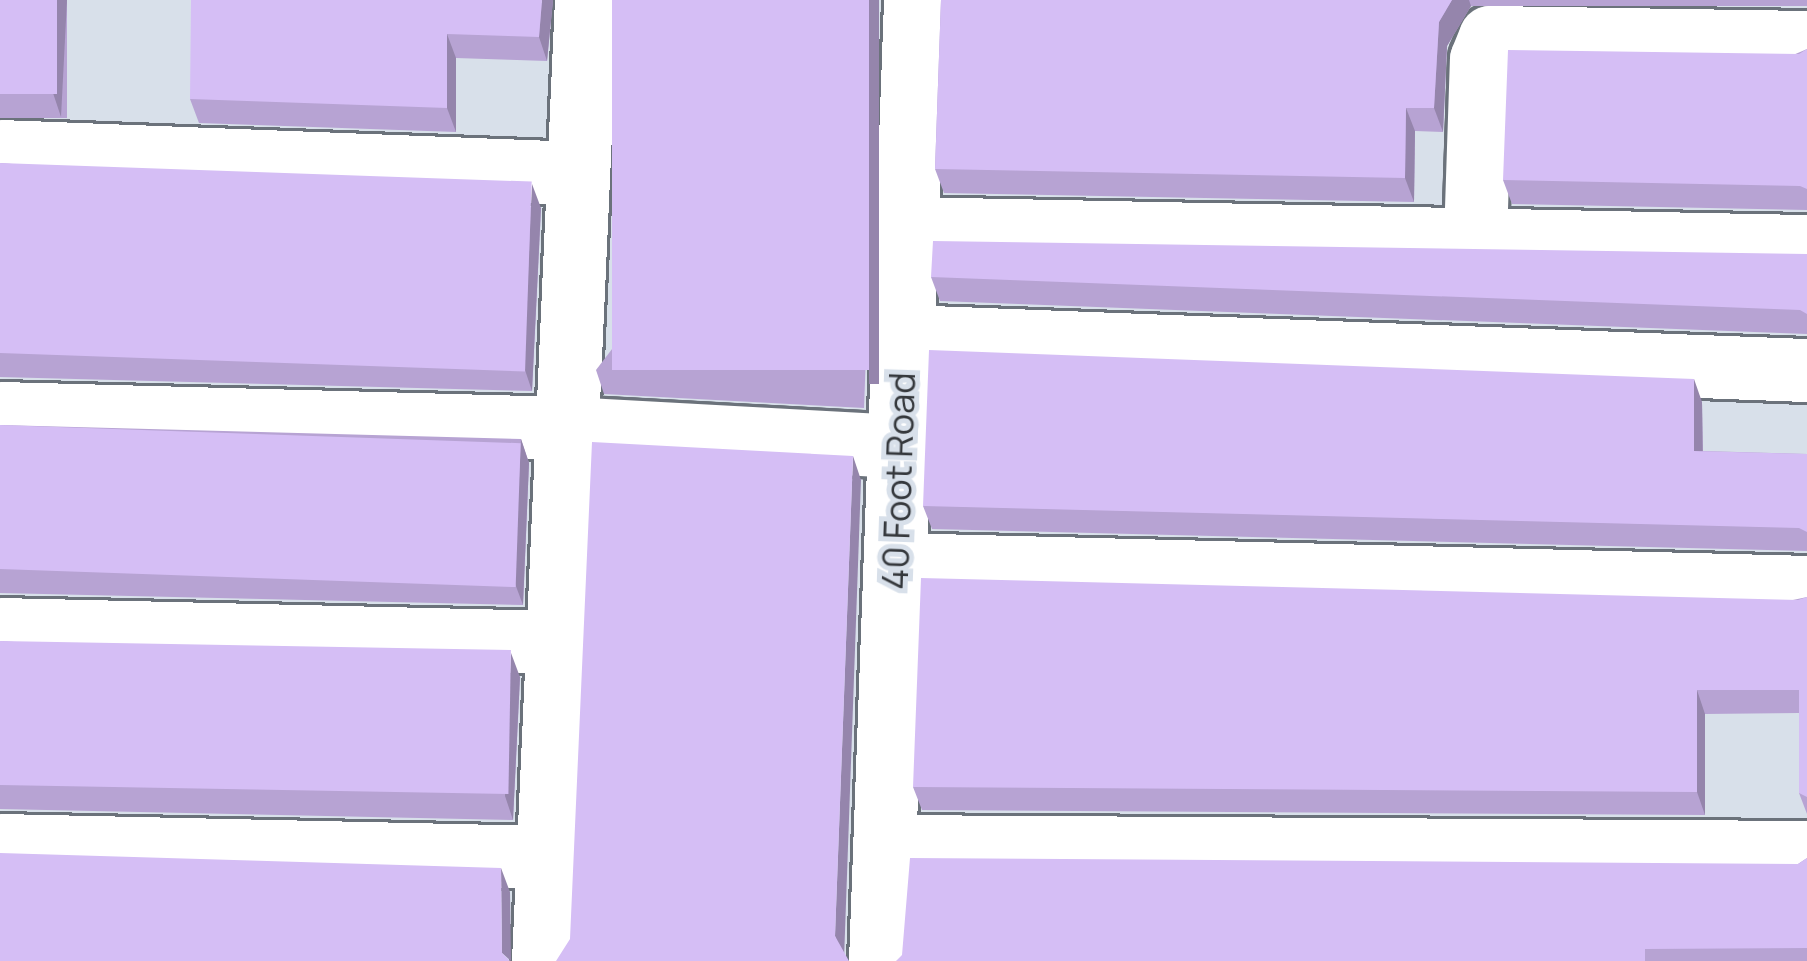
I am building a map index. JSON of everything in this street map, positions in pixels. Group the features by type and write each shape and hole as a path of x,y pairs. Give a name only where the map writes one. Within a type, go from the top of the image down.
{"street":[{"path":"543,961 586,0"},
{"name":"40 Foot Road","path":"880,961 916,0"},
{"path":"1475,238 1481,59 1490,37 1807,42"},
{"path":"0,151 577,173"},
{"path":"907,228 1807,246"},
{"path":"904,336 1807,370"},
{"path":"0,413 566,428 899,446"},
{"path":"895,564 1807,587"},
{"path":"0,629 557,642"},
{"path":"0,845 546,857"},
{"path":"884,847 1807,852"}],"building":[{"path":"0,0 57,0 57,94 0,94"},
{"path":"191,0 542,0 539,37 447,34 447,108 190,99"},
{"path":"612,0 869,0 869,370 612,370"},
{"path":"941,0 1452,0 1439,22 1434,108 1406,108 1405,178 935,169"},
{"path":"1807,49 1807,189 1503,180 1508,50 1799,54"},
{"path":"0,163 532,182 525,371 0,353"},
{"path":"933,241 1807,254 1807,314 1800,310 931,277"},
{"path":"929,350 1694,379 1694,451 1807,454 1807,532 1799,528 923,506"},
{"path":"0,425 521,443 516,587 0,569"},
{"path":"592,442 853,456 835,936 849,961 556,961 570,939"},
{"path":"921,578 1807,597 1807,797 1799,793 1799,690 1697,690 1697,792 913,787"},
{"path":"0,641 511,650 508,794 0,785"},
{"path":"0,853 501,868 502,953 510,961 0,961"},
{"path":"910,858 1798,864 1807,858 1807,948 1645,949 1645,961 896,961 902,955"}]}
